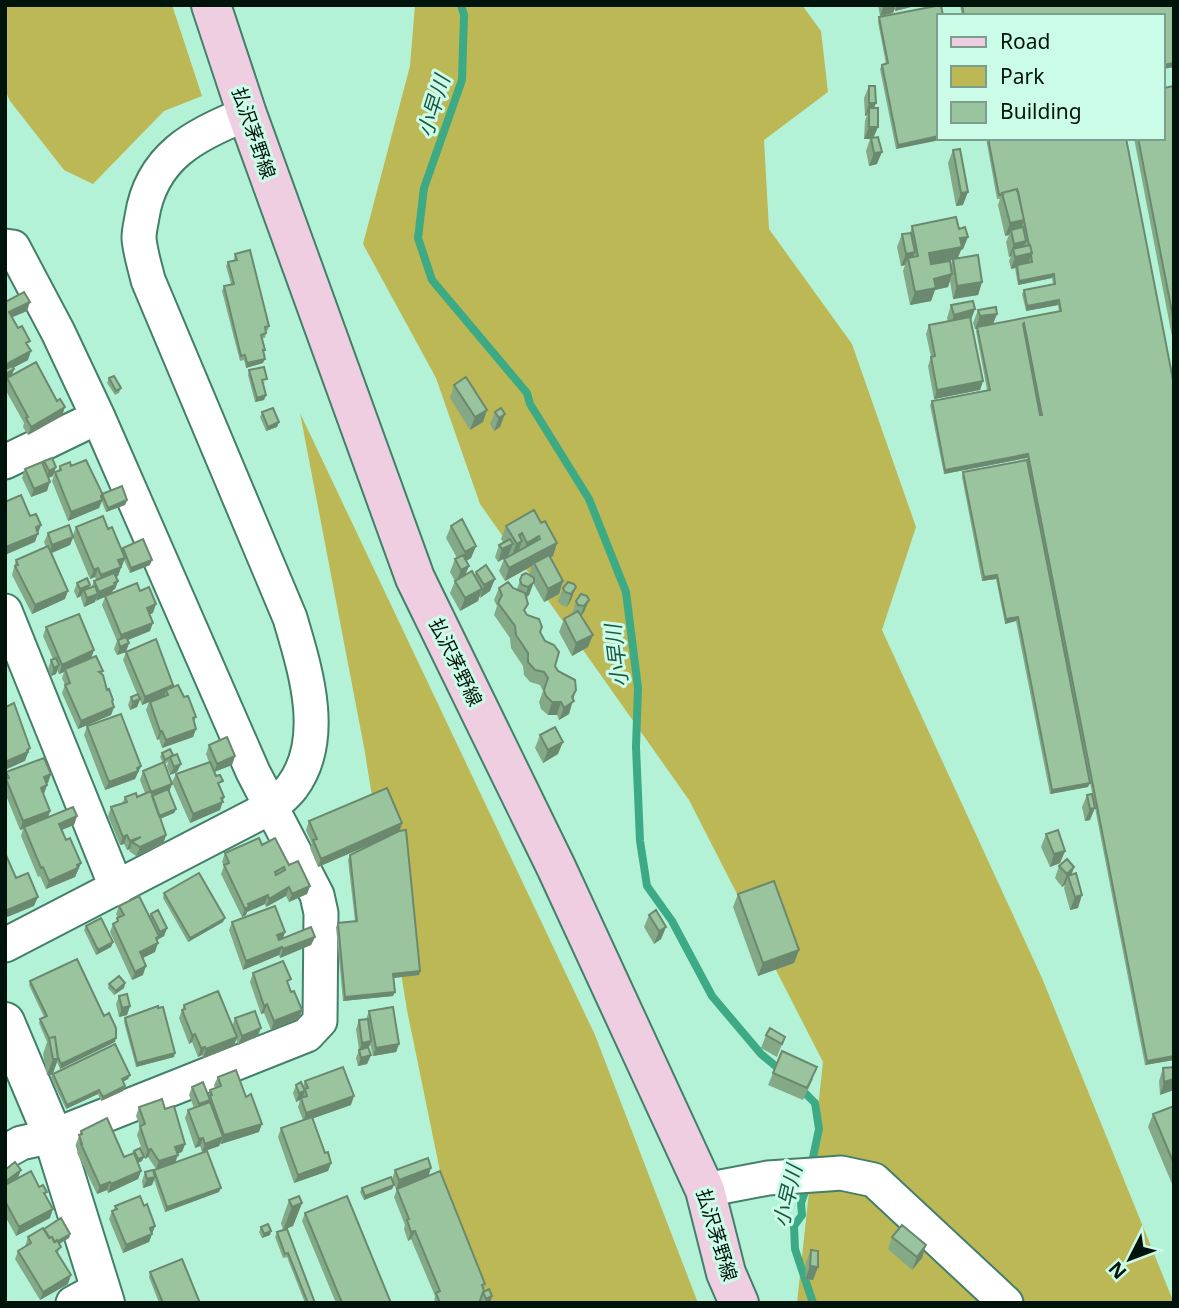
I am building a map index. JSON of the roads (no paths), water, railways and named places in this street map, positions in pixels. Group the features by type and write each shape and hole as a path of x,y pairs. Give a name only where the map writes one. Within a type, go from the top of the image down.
{"main road":[{"name":"払沢茅野線","path":"211,5 247,114 415,578 556,867 705,1190 726,1273 740,1303"}],"street":[{"path":"5,945 273,806 293,787 305,761 311,733 306,674 290,618 148,280 139,237 145,198 163,164 188,142 214,127 247,114"},
{"path":"5,246 13,247 58,332 98,417 253,772 317,895 321,913 320,1021 307,1035 53,1136 21,1143 5,1152"},
{"path":"5,462 98,417"},
{"path":"5,611 117,889"},
{"path":"5,1022 53,1136 92,1298"},
{"path":"705,1190 768,1178 841,1173 874,1181 1006,1303"}],"waterway":[{"name":"小早川","path":"461,5 464,15 462,80 424,188 418,238 432,280 527,393 530,404 589,499 626,592 638,688 636,747 640,841 647,886 672,921 712,996 761,1054 784,1073"},
{"name":"小早川","path":"798,1086 815,1103 819,1129 811,1167"},
{"name":"小早川","path":"808,1183 801,1203 802,1215 794,1226 795,1249 813,1303"}]}
